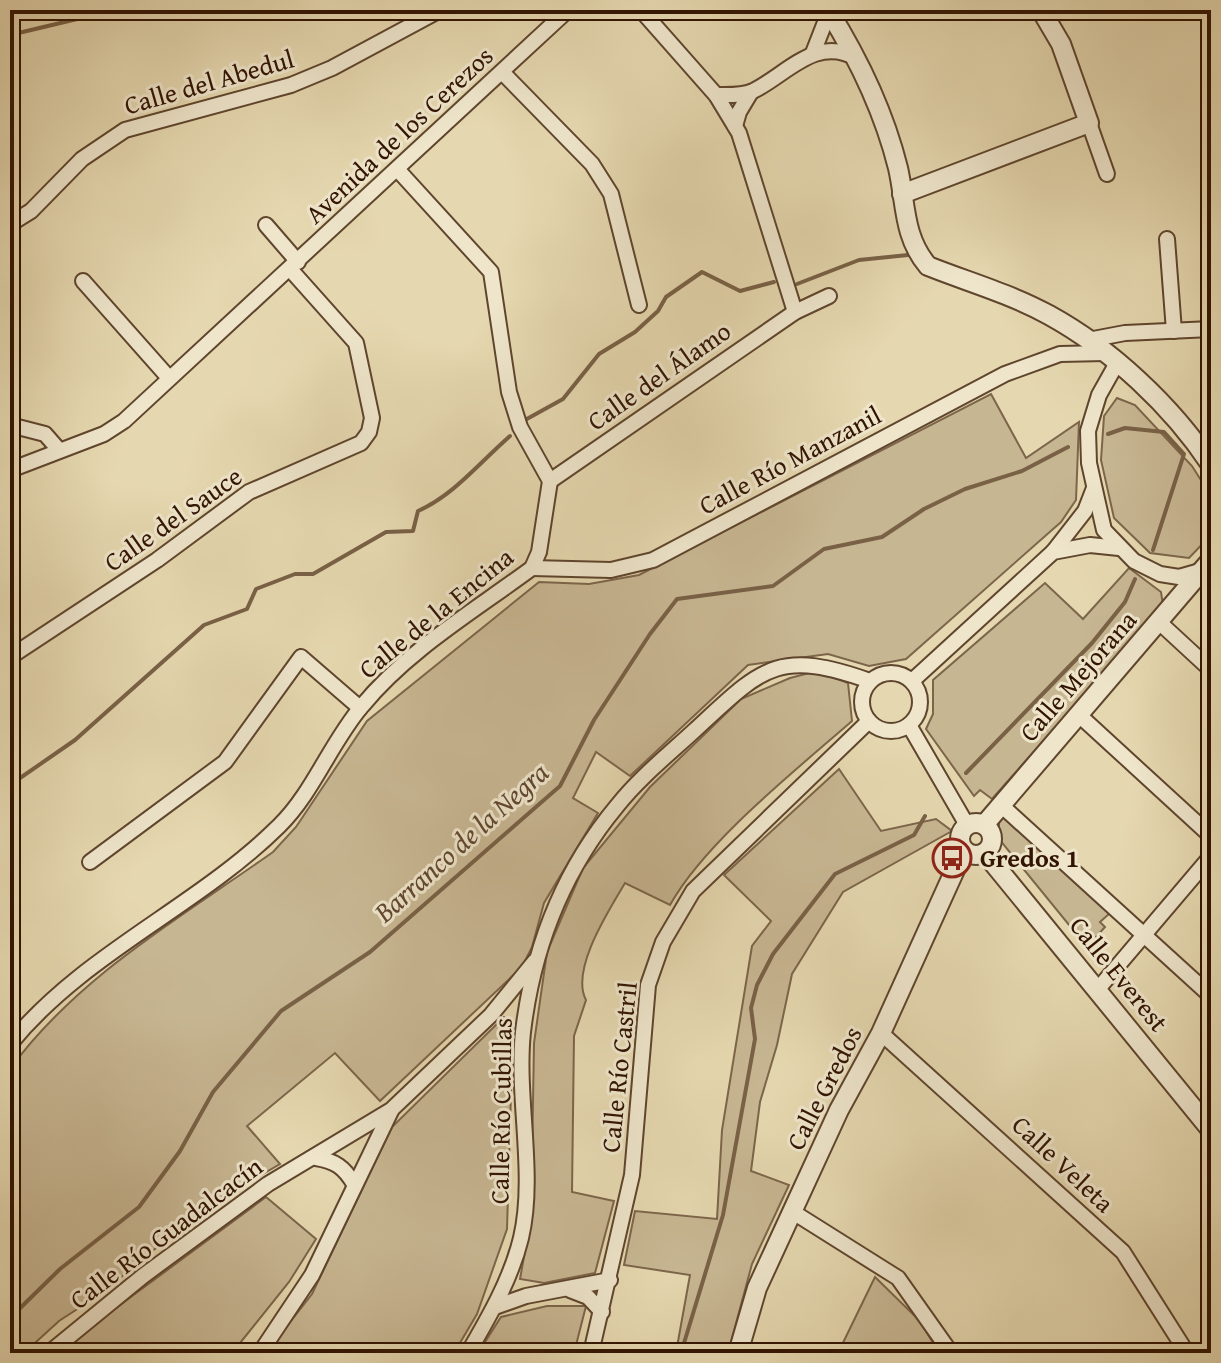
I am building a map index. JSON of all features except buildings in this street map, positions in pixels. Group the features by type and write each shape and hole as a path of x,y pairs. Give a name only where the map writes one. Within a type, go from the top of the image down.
{"street":[{"name":"Calle del Abedul","path":"10,224 31,211 82,159 125,130 291,85 332,68 440,10"},
{"name":"Avenida de los Cerezos","path":"10,470 104,434 124,421 568,10"},
{"path":"641,10 716,95 735,126 795,312"},
{"path":"1041,10 1061,44 1107,174"},
{"path":"813,53 829,11"},
{"path":"829,11 875,99 898,166 907,226 916,252 928,266 1047,314 1088,340 1184,428 1210,461"},
{"path":"735,126 751,92 813,53 846,52 856,58"},
{"path":"502,72 592,164 611,194 639,305"},
{"path":"716,95 751,92"},
{"path":"902,194 1089,123"},
{"path":"397,169 491,272 509,392 520,427 550,481"},
{"name":"Avenida de los Cerezos","path":"266,225 294,266"},
{"path":"1167,239 1174,331"},
{"name":"Calle del Sauce","path":"10,657 157,560 249,492 361,443 369,432 372,418 356,343 294,266"},
{"path":"83,281 169,378"},
{"name":"Calle del Álamo","path":"550,481 795,312 829,296"},
{"path":"1060,354 1071,329"},
{"path":"1088,340 1125,333 1211,329"},
{"name":"Calle Río Manzanil","path":"532,568 611,570 653,560 1005,374 1060,354 1111,358"},
{"path":"1111,358 1088,431 1089,463 1104,530 1134,561 1160,574 1179,577 1206,565"},
{"path":"10,425 45,434 59,450"},
{"name":"Calle de la Encina","path":"10,1044 34,1016 71,982 246,856 282,824 360,708 389,676 532,568 539,552 550,481"},
{"path":"912,681 1053,552 1085,511 1094,488"},
{"path":"1053,552 1090,545 1119,548"},
{"name":"Calle Mejorana","path":"976,825 1001,805 1206,565"},
{"path":"1160,574 1167,586 1164,615 1211,670"},
{"name":"Calle de la Encina","path":"90,862 203,782 225,762 301,657 360,708"},
{"name":"Calle Río Cubillas","path":"468,1353 495,1307 521,1236 525,1179 523,1034 547,920 575,864 617,804 752,678 799,665 820,665 870,681"},
{"path":"896,673 912,681 920,699 915,718 909,725 884,730 869,721 862,705 870,681 878,676 896,673"},
{"path":"1079,715 1211,836"},
{"name":"Calle Río Castril","path":"591,1353 632,1175 648,985 663,942 693,891 869,721"},
{"path":"909,725 976,825 992,838 985,853 977,856 964,850 960,840 976,825"},
{"path":"1001,805 1211,996"},
{"name":"Calle Gredos","path":"738,1353 757,1288 839,1110 881,1033 964,850"},
{"name":"Calle Everest","path":"985,853 1211,1130"},
{"path":"1098,989 1211,856"},
{"name":"Calle Río Guadalcacín","path":"49,1353 143,1276 268,1184 316,1158 391,1110 491,1015 538,958"},
{"name":"Calle Veleta","path":"881,1033 1123,1252 1187,1353"},
{"path":"260,1353 312,1275 391,1110"},
{"path":"316,1158 333,1160 346,1171 354,1184"},
{"path":"793,1212 898,1278 951,1353"},
{"path":"507,1275 513,1289 526,1296"},
{"path":"495,1307 526,1296 610,1280"},
{"path":"570,1290 588,1297 602,1312"}],"shaded area":[{"path":"991,394 1026,458 1079,422 1076,500 1061,522 906,659 869,666 828,654 748,665 630,776 596,752 573,798 598,813 544,903 532,947 522,967 380,1101 335,1053 247,1126 280,1164 204,1208 102,1293 59,1321 24,1353 10,1353 10,1069 67,1005 132,950 273,852 296,827 367,721 539,582 589,584 639,575"},
{"path":"1117,398 1135,405 1192,466 1211,496 1211,535 1189,558 1150,553 1114,518 1101,460 1104,416"},
{"path":"1129,568 1161,592 1163,605 992,799 980,790 974,796 926,729 933,714 933,680 1045,583 1083,619"},
{"path":"817,671 848,683 852,721 728,832 705,857 670,905 625,883 601,924 583,973 582,987 586,1000 574,1036 572,1192 614,1201 595,1273 544,1283 520,1279 531,1218 534,1043 547,952 583,868 650,787 741,699 790,678"},
{"path":"839,769 881,831 936,819 952,831 843,892 792,974 777,1045 760,1102 751,1171 789,1185 752,1264 728,1353 664,1353 677,1347 690,1275 624,1265 635,1211 717,1219 722,1130 752,946 771,921 724,875"},
{"path":"1003,817 1110,913 1100,922 1105,927 1087,947 999,839 999,820"},
{"path":"504,1017 513,1025 507,1229 477,1314 454,1353 266,1353 312,1294 392,1127"},
{"path":"266,1197 316,1239 289,1282 232,1353 55,1353"},
{"path":"875,1277 920,1321 939,1353 838,1353"},
{"path":"547,1306 586,1306 574,1353 478,1353 501,1317"}],"waterway":[{"path":"10,35 115,10"},
{"path":"797,284 859,260 908,255"},
{"path":"525,420 563,399 599,354 635,332 658,311 666,297 702,272 740,291 774,282"},
{"path":"1108,434 1125,428 1164,432 1184,454 1153,550"},
{"path":"10,785 75,740 204,625 247,609 256,589 295,574 313,574 386,532 413,531 418,511 455,487 510,436"},
{"name":"Barranco de la Negra","path":"10,1318 60,1269 139,1207 180,1151 213,1092 281,1011 370,952 560,786 594,720 650,634 677,599 773,586 824,549 882,537 924,509 965,489 1022,471 1068,447"},
{"path":"966,773 1092,643 1125,602 1135,579"},
{"path":"681,1353 723,1215 755,1039 751,1008 757,985 773,954 835,874 914,835 925,816"}],"place":[{"name":"Gredos 1","path":"952,858"}]}
